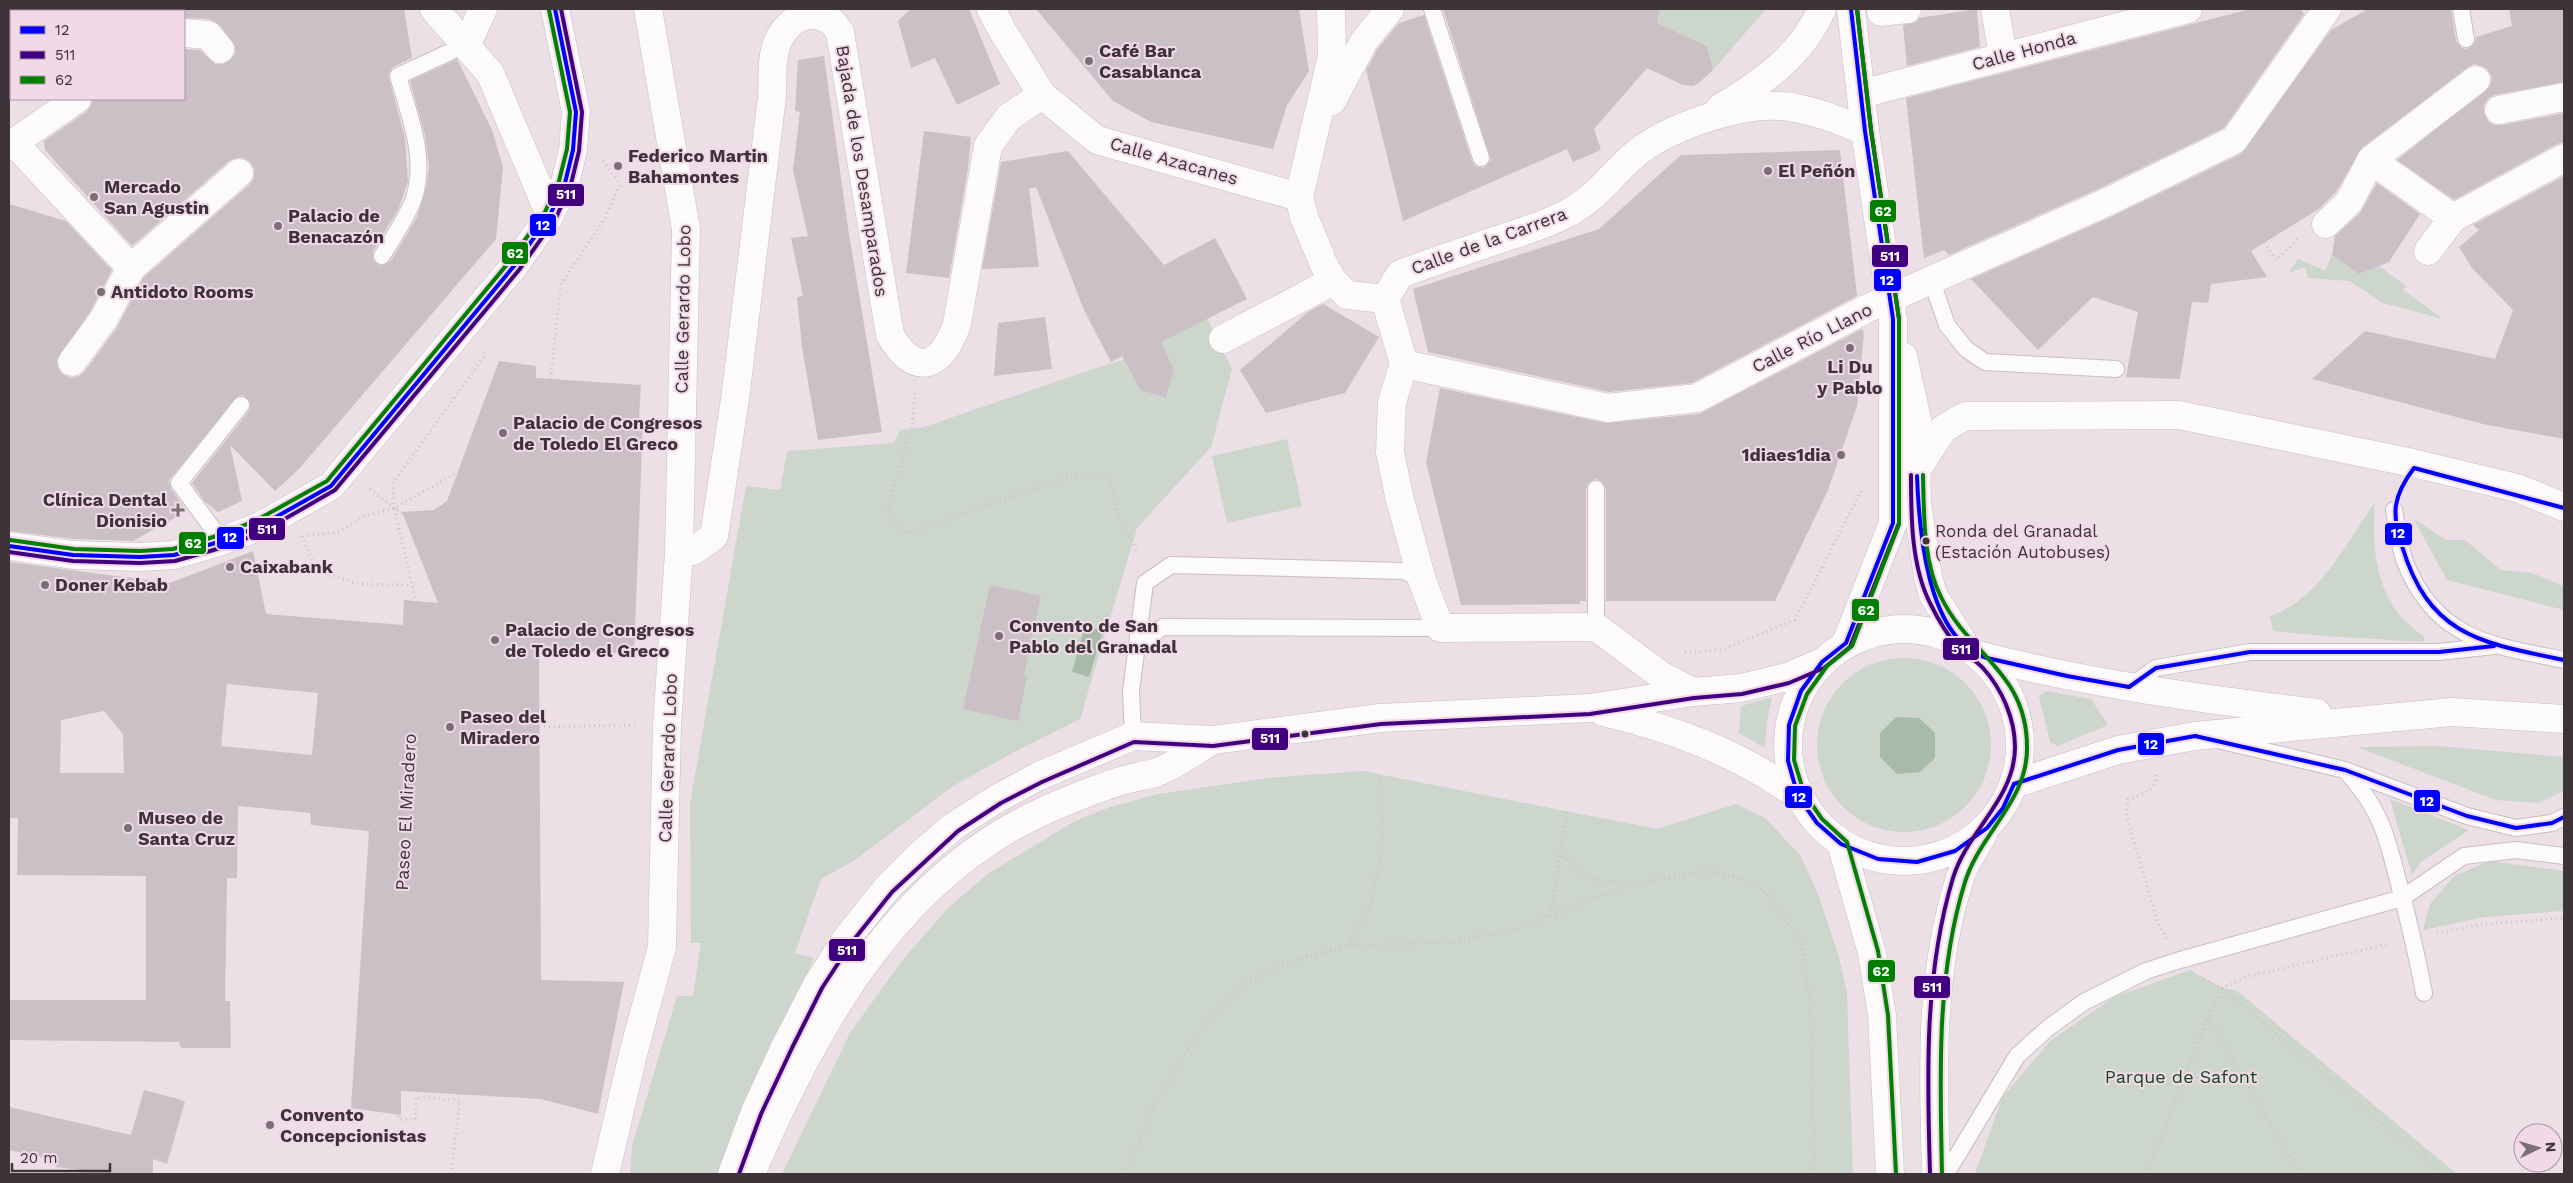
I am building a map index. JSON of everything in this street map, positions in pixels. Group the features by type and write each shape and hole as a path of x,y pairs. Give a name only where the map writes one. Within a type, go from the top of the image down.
{"street":[{"path":"434,9 490,72 550,214"},
{"path":"467,44 483,9"},
{"path":"9,546 73,554 140,558 174,555 222,541 260,526 331,486 514,266 550,214 564,183 573,150 576,112 556,9"},
{"name":"Calle Gerardo Lobo","path":"605,1174 633,1054 662,947 667,724 679,553 686,229 648,9"},
{"name":"Calle Azacanes","path":"991,9 1042,94 1097,140 1299,196"},
{"path":"1331,9 1332,56 1299,196 1304,217 1325,266 1347,295 1385,299 1404,364 1392,402 1390,452 1399,496 1422,580 1440,628 1596,627 1662,676 1693,692"},
{"path":"1313,135 1364,41 1390,9"},
{"name":"Calle de la Carrera","path":"1698,122 1760,84 1806,40 1822,9"},
{"path":"1851,9 1865,131 1892,309 1918,424 1917,502 1928,577 1933,595 1971,650 2002,681 2017,714 2021,749 2014,784 2003,808 1987,828 1960,877 1940,964 1933,1087 1936,1174"},
{"path":"1996,9 2003,56"},
{"name":"Calle Honda","path":"1861,94 2003,56 2119,18 2188,9"},
{"name":"Bajada de los Desamparados","path":"679,553 693,551 714,536 735,399 770,107 775,50 788,23 804,13 815,12 834,22 840,32 890,335 899,351 908,358 925,362 940,358 950,344 957,324 988,146 1009,117 1042,94"},
{"name":"Calle Río Llano","path":"1404,364 1608,408 1697,398 1868,308 1892,309 1930,279 2104,203 2234,140 2321,16"},
{"path":"185,33 198,32 208,35 220,49"},
{"path":"2326,224 2348,202 2371,160 2476,80"},
{"path":"2499,110 2564,97"},
{"path":"76,100 11,144 131,268"},
{"name":"Calle de la Carrera","path":"1385,299 1400,274 1566,214 1593,199 1633,156 1677,129 1751,108 1782,106 1830,116 1865,131"},
{"path":"2428,251 2452,218 2564,158"},
{"path":"2371,160 2452,218"},
{"path":"72,362 103,320 131,268 239,173"},
{"path":"1224,340 1325,266"},
{"path":"1846,643 1893,523 1892,309"},
{"path":"1917,468 1943,429 1965,416 2179,415 2413,463 2517,488 2564,507"},
{"path":"732,1174 756,1112 817,985 847,938 887,888 920,855 954,826 998,798 1039,776 1133,736 1213,740 1380,718 1590,708 1693,692 1741,688 1787,677 1822,662 1846,643 1875,632 1905,628 1935,632 1971,650 2036,670 2194,698 2370,720"},
{"path":"1822,662 1801,691 1789,725 1788,761 1798,796 1817,823 1841,844 1878,859 1917,862 1955,851 1987,828"},
{"path":"1590,708 1645,722 1713,745 1754,766 1798,796"},
{"path":"2014,784 2118,750 2195,736 2452,712 2564,719"},
{"path":"751,1174 780,1106 842,994 882,942 946,873 992,839 1030,818 1118,782 1159,771 1213,740"},
{"path":"1841,844 1872,953 1882,1015 1890,1174"}],"lane":[{"path":"1432,9 1480,158"},
{"path":"2460,9 2466,39"},
{"path":"382,256 414,198 419,163 415,136 398,76 467,44"},
{"path":"1930,279 1947,325 1966,348 1985,362 2116,369"},
{"path":"222,541 179,483 241,405"},
{"path":"1596,489 1596,627"},
{"path":"2394,510 2404,560 2422,598 2453,628 2494,646 2564,660"},
{"path":"1133,736 1131,691 1145,583 1171,565 1404,572 1422,580"},
{"path":"1138,644 1164,627 1440,628"},
{"path":"2130,687 2156,668 2250,652 2439,652 2494,646"},
{"path":"2195,736 2345,770 2467,816 2516,828 2552,823 2564,818"},
{"path":"2345,770 2364,791 2384,828 2414,938 2424,993"},
{"path":"1946,1174 2017,1056 2048,1028 2084,1002 2146,971 2402,898 2464,856 2516,850 2564,856"}],"path":[{"path":"220,49 261,94 305,48 362,15 388,9"},
{"path":"2207,154 2276,260"},
{"path":"411,585 358,584 316,570 302,536 338,532 366,516 394,508 466,468 538,493 561,284 605,218 620,184 602,160"},
{"name":"Paseo El Miradero","path":"451,1174 460,1100 416,1097 414,1120 399,1119 396,1034 416,602 394,508 393,483 483,358 484,349"},
{"path":"72,362 116,401 123,428 179,483"},
{"path":"912,426 888,504 889,514 904,532 912,532 1074,475 1093,474 1109,479 1114,491 1117,514 1137,551"},
{"path":"370,490 394,508 433,531"},
{"path":"1678,653 1721,650 1795,620 1862,490"},
{"path":"529,727 640,724"},
{"path":"2156,772 2154,786 2150,790 2128,800 2126,814 2158,920 2170,947 2180,960 2207,982 2222,988 2443,1174"},
{"path":"1347,946 1371,905 1382,849 1381,774"},
{"path":"1548,917 1557,885 1562,832 1568,810"},
{"path":"1561,856 1588,878 1628,885"},
{"path":"1124,1174 1138,1147 1151,1111 1201,1028 1246,982 1292,961 1347,946 1450,942 1517,929 1628,885 1709,871 1737,877 1764,890 1800,940 1810,1001 1814,1155 1812,1174"},
{"path":"2146,1174 2208,1017 2222,988"},
{"path":"2208,1017 2300,1174"}],"green space":[{"path":"1660,9 1766,9 1713,70 1707,46 1657,23"},
{"path":"2332,255 2359,274 2379,266 2406,286 2403,290 2443,319 2383,303 2350,281 2308,278 2305,267 2288,273 2298,259 2325,271"},
{"path":"1207,318 1232,369 1211,447 1137,528 1080,719 1014,752 953,786 855,860 821,879 795,953 814,958 721,1174 630,1174 632,1146 677,996 693,996 701,943 691,943 690,803 746,486 780,490 787,451 894,443 900,430 924,427 1124,360 1140,390 1166,398 1174,370 1161,342"},
{"path":"1287,439 1302,506 1227,523 1212,456"},
{"path":"2375,502 2375,547 2380,577 2392,604 2403,620 2424,637 2424,642 2273,631 2270,616 2287,608 2303,597 2317,583 2330,568"},
{"path":"2413,518 2446,540 2465,540 2501,570 2532,573 2564,586 2564,610 2447,580"},
{"path":"1904,658 1921,660 1937,665 1959,678 1971,690 1987,720 1991,745 1989,762 1984,778 1971,800 1959,812 1929,828 1904,832 1887,830 1871,825 1849,812 1837,800 1821,770 1817,745 1819,728 1824,712 1837,690 1849,678 1879,662"},
{"path":"2046,691 2091,699 2108,725 2058,746 2050,742 2039,696"},
{"path":"1772,697 1767,722 1765,748 1739,733 1741,706"},
{"path":"2438,746 2564,757 2564,791 2538,803 2496,800 2357,747"},
{"path":"1363,771 1657,829 1736,804 1765,818 1801,856 1819,897 1839,957 1847,993 1853,1174 782,1174 850,1033 901,962 948,908 989,873 1075,821 1110,807 1158,794 1268,778"},
{"path":"2390,799 2469,830 2421,862 2412,875"},
{"path":"2490,861 2564,871 2564,911 2485,917 2423,930 2430,904 2454,876"},
{"name":"Parque de Safont","path":"2190,970 2222,988 2236,990 2457,1174 1975,1174 2002,1098 2050,1041 2114,997"}],"shaded area":[{"path":"1085,626 1103,631 1089,677 1072,672"},
{"path":"1896,717 1919,718 1935,733 1935,758 1920,772 1897,774 1880,757 1880,733"}],"building":[{"path":"404,9 412,58 393,67 388,75 405,138 408,181 399,208 373,251 373,260 381,266 391,261 417,217 427,185 429,166 425,135 410,81 457,59 492,130 503,167 496,239 299,469 275,491 230,445 242,501 218,512 205,502 192,483 249,411 250,401 243,395 238,396 169,480 171,489 187,511 133,541 74,539 9,531 9,204 66,221 112,270 90,312 57,360 58,368 62,374 71,378 79,376 85,371 116,329 143,278 249,185 254,178 254,169 250,162 244,158 236,158 229,161 132,246 45,150 44,141 86,112 91,106 92,100 185,100 185,49 200,50 215,64 223,64 230,60 235,54 235,46 220,25 209,19 185,18 184,10"},
{"path":"911,9 969,9 1000,84 957,105 935,58 911,68 898,21"},
{"path":"1036,9 1299,9 1309,71 1287,105 1273,149 1151,122 1113,101"},
{"path":"1443,9 1660,9 1657,23 1707,46 1713,70 1693,86 1683,85 1647,68 1594,129 1601,150 1573,162 1567,149 1403,221 1366,70 1377,50 1399,23 1424,15 1472,161 1475,166 1484,168 1491,160"},
{"path":"1977,9 1980,47 1907,66 1903,25 1916,22 1919,18"},
{"path":"2250,9 2300,9 2304,14 2224,128 2098,189 1949,255 1944,250 1924,258 1906,98"},
{"path":"2368,9 2451,9 2456,41 2462,48 2467,49 2475,43 2476,37 2512,26 2509,9 2564,9 2564,82 2495,95 2489,98 2484,105 2484,113 2488,121 2494,125 2502,125 2564,113 2564,142 2454,200 2397,160 2490,86 2492,78 2488,70 2474,64 2467,68 2362,148 2336,192 2320,208 2251,251 2267,277 2211,284 2208,303 2192,302 2180,379 2126,377 2138,312 2093,297 2038,350 1971,279 2111,217 2241,154 2331,30"},
{"path":"824,56 848,228 882,432 818,440 802,347 797,297 803,296 791,238 808,236 793,170 800,112 795,111 798,60"},
{"path":"924,131 971,137 968,168 949,278 906,273"},
{"path":"1840,150 1857,296 1692,383 1609,392 1428,352 1413,289 1599,229 1681,155"},
{"path":"1068,151 1164,265 1215,238 1247,299 1161,342 1174,370 1166,398 1140,390 1122,356 1111,362 1084,310 1036,187 1029,189 1039,267 982,269 1001,162"},
{"path":"2564,176 2564,439 2483,424 2312,379 2365,331 2495,359 2513,310 2472,268 2459,247 2479,230 2473,225"},
{"path":"2377,183 2420,214 2389,262 2359,274 2332,255 2335,236 2360,213"},
{"path":"1323,304 1379,337 1345,393 1266,413 1240,370 1308,312"},
{"path":"1045,317 1052,369 994,376 998,323"},
{"path":"1862,329 1864,333 1857,406 1828,490 1775,601 1606,601 1606,489 1601,481 1596,479 1588,484 1586,489 1586,601 1580,601 1580,604 1461,605 1426,462 1440,388 1605,423 1699,414"},
{"path":"499,361 536,366 536,378 641,385 639,418 643,419 634,654 539,648 541,980 624,982 598,1114 541,1099 401,1091 401,1115 351,1108 369,831 311,825 310,813 238,806 237,878 227,878 225,1001 230,1001 231,1048 181,1048 179,1042 9,1040 9,1000 146,1000 146,876 17,875 18,818 9,818 9,562 170,583 253,551 266,614 403,625 404,600 438,603 402,512 434,510 447,501","holes":["227,684 318,693 312,755 221,746","104,711 123,734 124,773 60,773 61,720"]},
{"path":"990,585 1041,596 1024,675 1027,676 1018,721 963,709"},
{"path":"144,1090 185,1101 167,1164 153,1159 153,1174 81,1174 82,1170 56,1167 56,1160 9,1150 9,1107 131,1135"}],"transit line":[{"name":"12","path":"9,546 73,555 140,557 174,555 222,541 260,526 331,486 514,266 550,215 565,183 573,150 576,112 555,9"},
{"name":"511","path":"9,552 73,561 140,563 175,561 224,547 262,532 335,490 519,270 556,218 571,184 579,151 582,112 561,9"},
{"name":"12","path":"1851,9 1865,131 1893,319 1893,523 1846,643 1822,662 1801,691 1789,725 1788,761 1798,796 1817,823 1841,844 1878,859 1917,862 1955,851 1987,828 2003,808 2014,784"},
{"name":"511","path":"739,1174 761,1114 792,1048 822,988 852,942 892,892 958,831 1001,803 1042,782 1134,742 1213,746 1381,724 1590,714 1694,698 1742,694 1789,683 1824,668 1850,647 1899,523 1899,319 1871,130 1857,9"},
{"name":"62","path":"1857,9 1871,130 1899,319 1899,524 1852,646 1827,666 1807,694 1795,726 1794,760 1804,793 1822,819 1847,842 1878,951 1888,1015 1896,1174"},
{"name":"62","path":"10,540 74,549 140,551 173,549 220,535 257,520 327,481 509,262 545,212 559,181 567,149 570,112 549,10"},
{"name":"12","path":"2564,508 2414,468 2398,496 2395,514 2398,534 2413,576 2427,599 2443,617 2462,630 2483,640 2507,648 2564,660"},
{"name":"511","path":"1911,475 1913,541 1924,590 1948,634 1958,646 1983,668 1996,685 2010,715 2015,747 2013,766 2007,783 1960,861 1953,878 1944,914 1932,988 1930,1025 1928,1063 1930,1174"},
{"name":"62","path":"1923,475 1926,538 1935,583 1953,617 1995,666 2018,700 2024,721 2027,747 2025,766 2020,784 2012,801 1972,864 1956,917 1944,990 1942,1026 1942,1174"},
{"name":"12","path":"1917,476 1920,524 1930,579 1939,606 1951,629 1967,647 1987,658 2067,676 2129,687"},
{"name":"12","path":"2129,687 2156,668 2250,652 2439,652 2494,646"},
{"name":"12","path":"2014,784 2118,750 2195,736 2345,770 2467,816 2516,828 2552,823 2564,817"}],"place":[{"name":"Café Bar Casablanca","path":"1089,61"},
{"name":"Federico Martin Bahamontes","path":"618,166"},
{"name":"El Peñón","path":"1768,171"},
{"name":"Mercado San Agustin","path":"94,197"},
{"name":"Palacio de Benacazón","path":"278,226"},
{"name":"Antidoto Rooms","path":"101,292"},
{"name":"Li Du y Pablo","path":"1850,348"},
{"name":"Palacio de Congresos de Toledo El Greco","path":"503,433"},
{"name":"1diaes1dia","path":"1841,455"},
{"name":"Clínica Dental Dionisio","path":"178,510"},
{"name":"Ronda del Granadal (Estación Autobuses)","path":"1926,541"},
{"name":"Caixabank","path":"230,567"},
{"name":"Doner Kebab","path":"45,585"},
{"name":"Convento de San Pablo del Granadal","path":"999,636"},
{"name":"Palacio de Congresos de Toledo el Greco","path":"495,640"},
{"name":"Paseo del Miradero","path":"450,727"},
{"name":"Museo de Santa Cruz","path":"128,828"},
{"name":"Convento Concepcionistas","path":"270,1125"}]}
